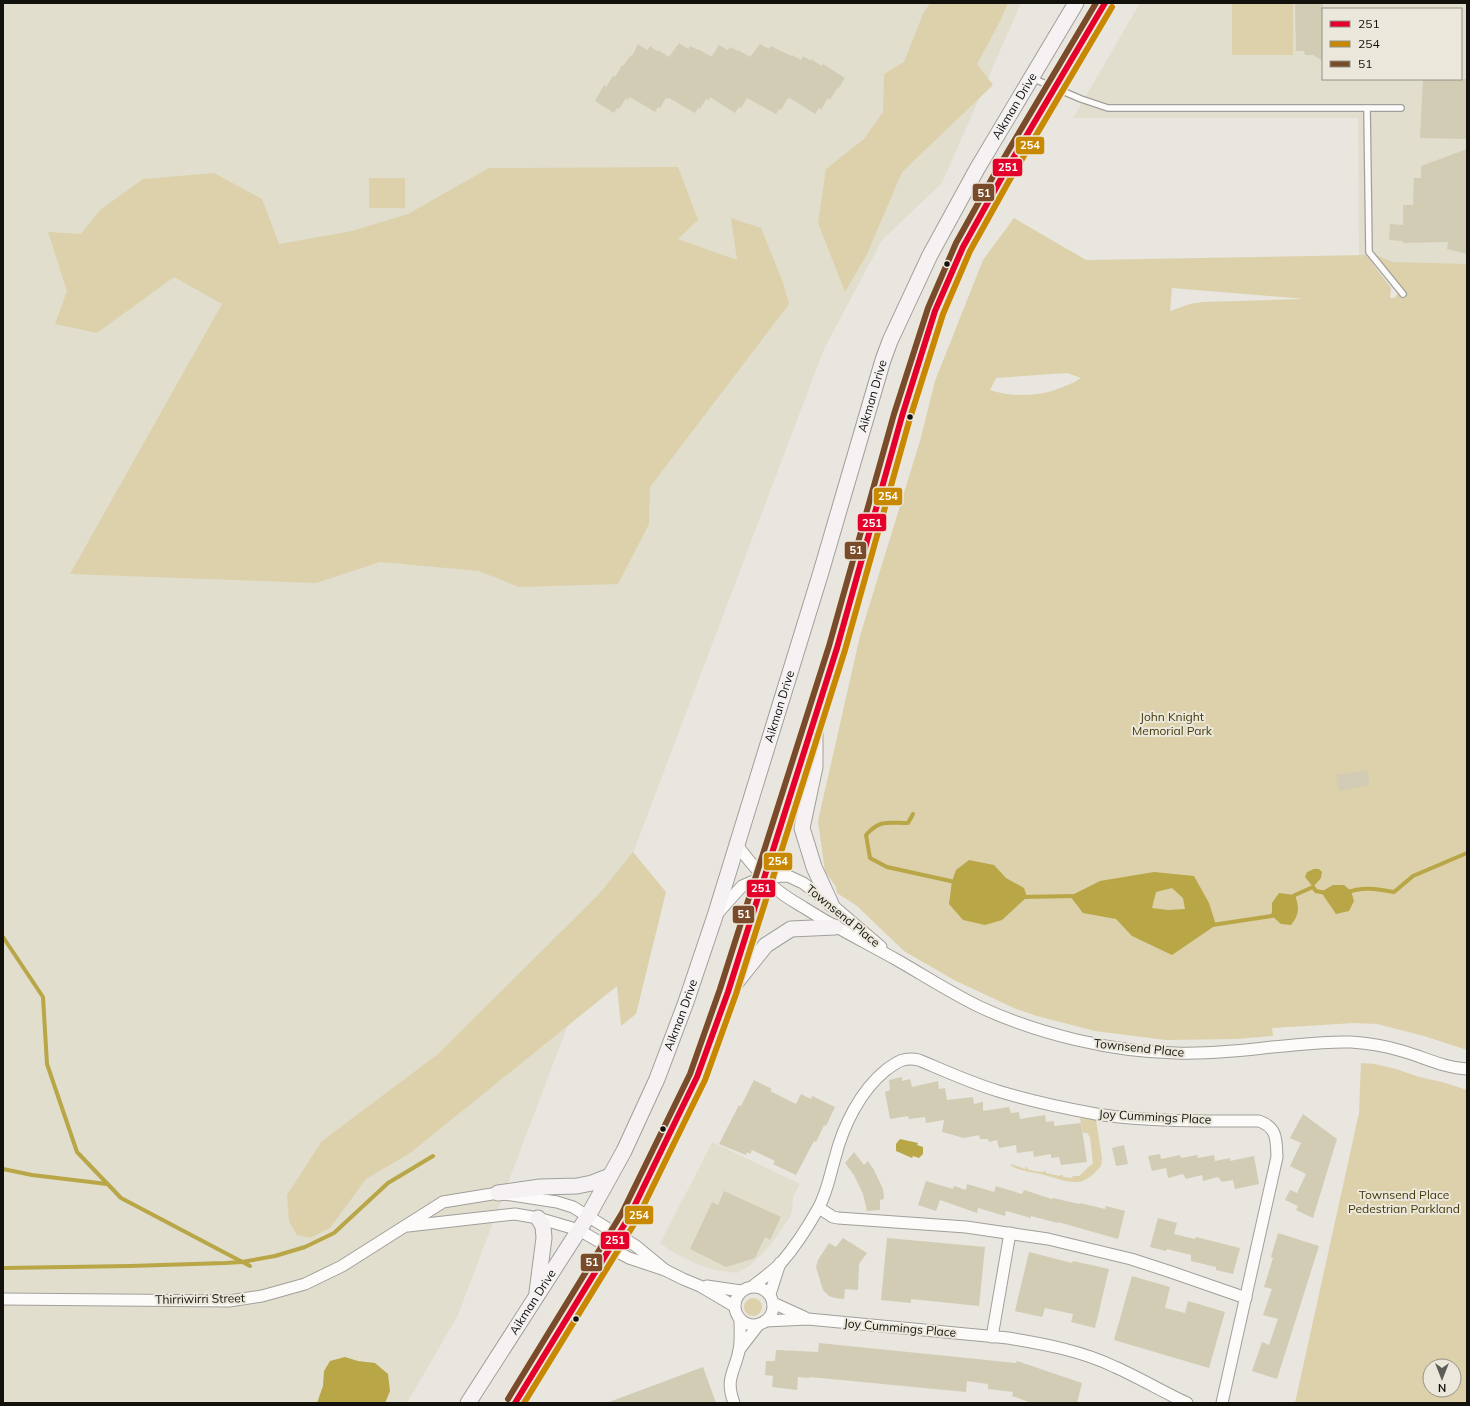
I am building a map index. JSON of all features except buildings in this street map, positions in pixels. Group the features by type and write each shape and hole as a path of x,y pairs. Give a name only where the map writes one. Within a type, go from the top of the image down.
{"main road":[{"name":"Aikman Drive","path":"468,1403 588,1216 610,1176 657,1079 686,1002 715,916 821,572 883,360 890,341 930,255 977,169 1076,3"},
{"name":"Aikman Drive","path":"515,1403 618,1235 649,1177 697,1077 728,992 837,648 916,370 935,310 963,247 1054,87 1105,3"},
{"path":"816,714 815,767 802,828 814,867 832,904"},
{"path":"728,992 766,945 790,929 835,927"},
{"path":"498,1193 540,1187 577,1186 592,1183 610,1176"},
{"path":"536,1297 544,1238 543,1226 538,1218"}],"street":[{"name":"Townsend Place","path":"737,845 776,889 835,927 982,1008 1032,1027 1090,1043 1145,1051 1176,1053 1264,1048 1318,1042 1352,1042 1385,1047 1432,1061 1467,1069"},
{"name":"Townsend Place","path":"715,916 742,886 764,877 788,876 803,883 832,904 897,960"},
{"name":"Joy Cummings Place","path":"700,1286 741,1291 745,1288 753,1286 781,1263 819,1208 830,1178 839,1143 854,1110 870,1085 878,1077 893,1065 907,1058 919,1060 998,1091 1048,1104 1097,1114 1173,1120 1259,1121 1267,1124 1274,1131 1277,1157 1222,1403"},
{"name":"Thirriwirri Street","path":"3,1299 229,1301 262,1296 305,1284 342,1266 443,1202 498,1193 557,1202 572,1207 588,1216"},
{"path":"819,1208 838,1218 966,1226 1048,1239 1131,1259 1246,1298"},
{"name":"Thirriwirri Street","path":"403,1227 515,1214 538,1218 579,1230 610,1248"},
{"name":"Joy Cummings Place","path":"588,1216 636,1246 665,1270"},
{"path":"992,1337 1010,1233"},
{"name":"Joy Cummings Place","path":"610,1248 630,1258 665,1270 700,1286 734,1306 740,1319 739,1350 730,1377 730,1387 734,1403"},
{"name":"Joy Cummings Place","path":"739,1350 772,1313 771,1299 781,1263"},
{"name":"Joy Cummings Place","path":"753,1286 765,1290 771,1299 808,1319"},
{"path":"734,1306 737,1295 741,1291"},
{"name":"Joy Cummings Place","path":"740,1319 749,1324 808,1319 1038,1343 1062,1348 1097,1359 1131,1374 1187,1403"}],"lane":[{"path":"1032,78 1081,99 1108,108 1401,108"},
{"path":"1367,108 1369,252 1403,294"}],"shaded area":[{"path":"3,3 1021,3 942,183 882,240 824,349 458,1315 407,1403 3,1403"},
{"path":"1140,3 1467,3 1467,264 1359,265 1358,118 1073,118"},
{"path":"969,860 994,865 1006,878 1024,888 1027,897 1002,920 985,925 963,920 949,904 952,881 956,870"},
{"path":"1314,869 1319,869 1322,872 1321,878 1313,887 1305,877 1307,872"},
{"path":"1154,872 1194,876 1209,903 1216,925 1172,955 1132,936 1116,919 1083,913 1070,896 1100,881","holes":["1172,888 1183,898 1185,909 1168,910 1152,908 1156,892"]},
{"path":"1333,885 1344,885 1351,891 1354,901 1349,911 1336,914 1321,892"},
{"path":"1279,893 1295,895 1298,910 1291,925 1281,924 1272,916 1272,903"},
{"path":"900,1139 918,1143 917,1145 923,1147 923,1154 919,1158 913,1156 912,1158 896,1151 896,1144"},
{"path":"712,1142 800,1184 793,1197 790,1217 775,1239 749,1266 737,1273 716,1270 696,1264 671,1251 660,1243"},
{"path":"345,1357 358,1361 375,1363 388,1374 390,1391 385,1403 317,1403 323,1386 324,1371 330,1361"}],"green space":[{"path":"930,3 1008,3 977,64 993,85 902,172 867,254 845,292 818,223 826,169 864,139 883,112 884,74 904,62 923,14"},
{"path":"1232,3 1293,3 1293,55 1232,55"},
{"path":"678,167 698,220 678,239 737,260 731,218 761,228 782,280 789,304 650,487 649,524 618,584 519,587 479,571 380,562 316,583 70,574 222,304 174,277 97,333 55,324 67,291 48,232 81,234 100,210 143,179 214,173 262,199 279,244 352,231 408,214 489,168"},
{"path":"369,178 405,178 405,208 369,208"},
{"name":"John Knight Memorial Park","path":"1014,218 1086,260 1366,255 1391,288 1390,298 1395,298 1401,287 1376,255 1392,262 1467,264 1467,1050 1424,1036 1377,1024 1354,1023 1272,1028 1273,1036 1237,1039 1166,1040 1095,1031 1037,1016 1014,1008 954,980 904,951 857,906 837,893 836,887 825,871 818,821 860,636 920,441 935,381 983,260","holes":["1172,288 1305,299 1203,302 1190,304 1170,311","1067,373 1081,378 1071,384 1037,394 1013,395 990,390 996,378"]},
{"path":"633,852 666,892 636,1014 621,1026 617,986 410,1153 366,1179 330,1228 310,1238 297,1235 289,1221 287,1195 322,1141 438,1054 600,893"},
{"name":"Townsend Place Pedestrian Parkland","path":"1361,1063 1375,1064 1396,1069 1467,1090 1467,1403 1295,1403 1359,1113"},
{"path":"1080,1118 1096,1120 1102,1158 1101,1166 1087,1179 1081,1182 1069,1182 1011,1166 1011,1164 1025,1169 1027,1167 1027,1169 1034,1171 1046,1171 1046,1173 1060,1176 1063,1175 1063,1177 1072,1178 1073,1176 1079,1176 1093,1163 1090,1137 1087,1133 1083,1133"},
{"path":"753,1298 759,1301 762,1307 759,1313 753,1316 747,1313 744,1307 747,1301"}],"waterway":[{"path":"913,814 908,823 880,824 866,835 870,858 887,867 955,882"},
{"path":"1346,893 1358,889 1376,889 1394,892 1413,876 1467,853"},
{"path":"1292,898 1295,895 1313,887 1316,891 1326,893"},
{"path":"1021,897 1075,896"},
{"path":"1212,925 1272,916 1275,912"},
{"path":"3,937 43,997 47,1064 77,1152 121,1198 250,1266"},
{"path":"3,1268 225,1263 242,1262 275,1256 305,1247 334,1233 388,1183 433,1156"},
{"path":"3,1169 32,1175 107,1184"}],"transit line":[{"name":"51","path":"508,1399 622,1213 690,1074 720,989 829,646 894,414 928,308 956,243 995,173 1096,3"},
{"name":"251","path":"515,1403 629,1217 697,1077 728,992 837,648 902,416 935,311 963,247 1002,177 1105,3"},
{"name":"254","path":"524,1403 636,1221 705,1080 736,994 845,650 910,418 943,314 970,251 1009,181 1112,7"}]}
